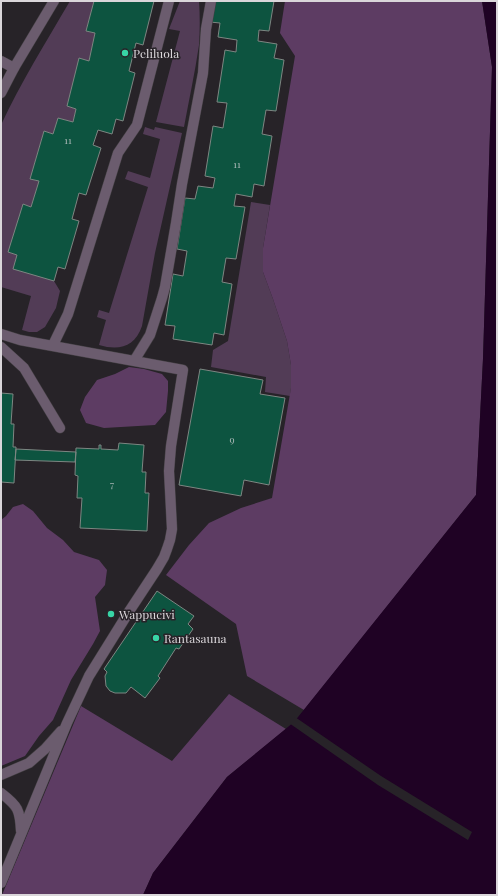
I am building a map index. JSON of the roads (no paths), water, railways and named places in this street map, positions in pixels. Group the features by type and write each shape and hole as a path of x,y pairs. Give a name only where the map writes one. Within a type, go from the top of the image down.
{"street":[{"path":"1,93 14,68 54,1"},
{"path":"53,346 68,314 118,154 136,125 169,1"},
{"path":"134,361 150,335 165,287 182,184 203,73 206,29 211,1"},
{"path":"1,61 14,68"},
{"path":"1,334 20,340 182,370 169,465 172,529 170,540 164,557 89,676 67,723 1,883"},
{"path":"1,347 24,368 60,428"},
{"path":"1,775 29,763 45,749 67,723"},
{"path":"1,793 13,802 18,811 21,835"}],"place":[{"name":"Peliluola","path":"125,53"},
{"name":"Wappucivi","path":"111,614"},
{"name":"Rantasauna","path":"156,638"}]}
